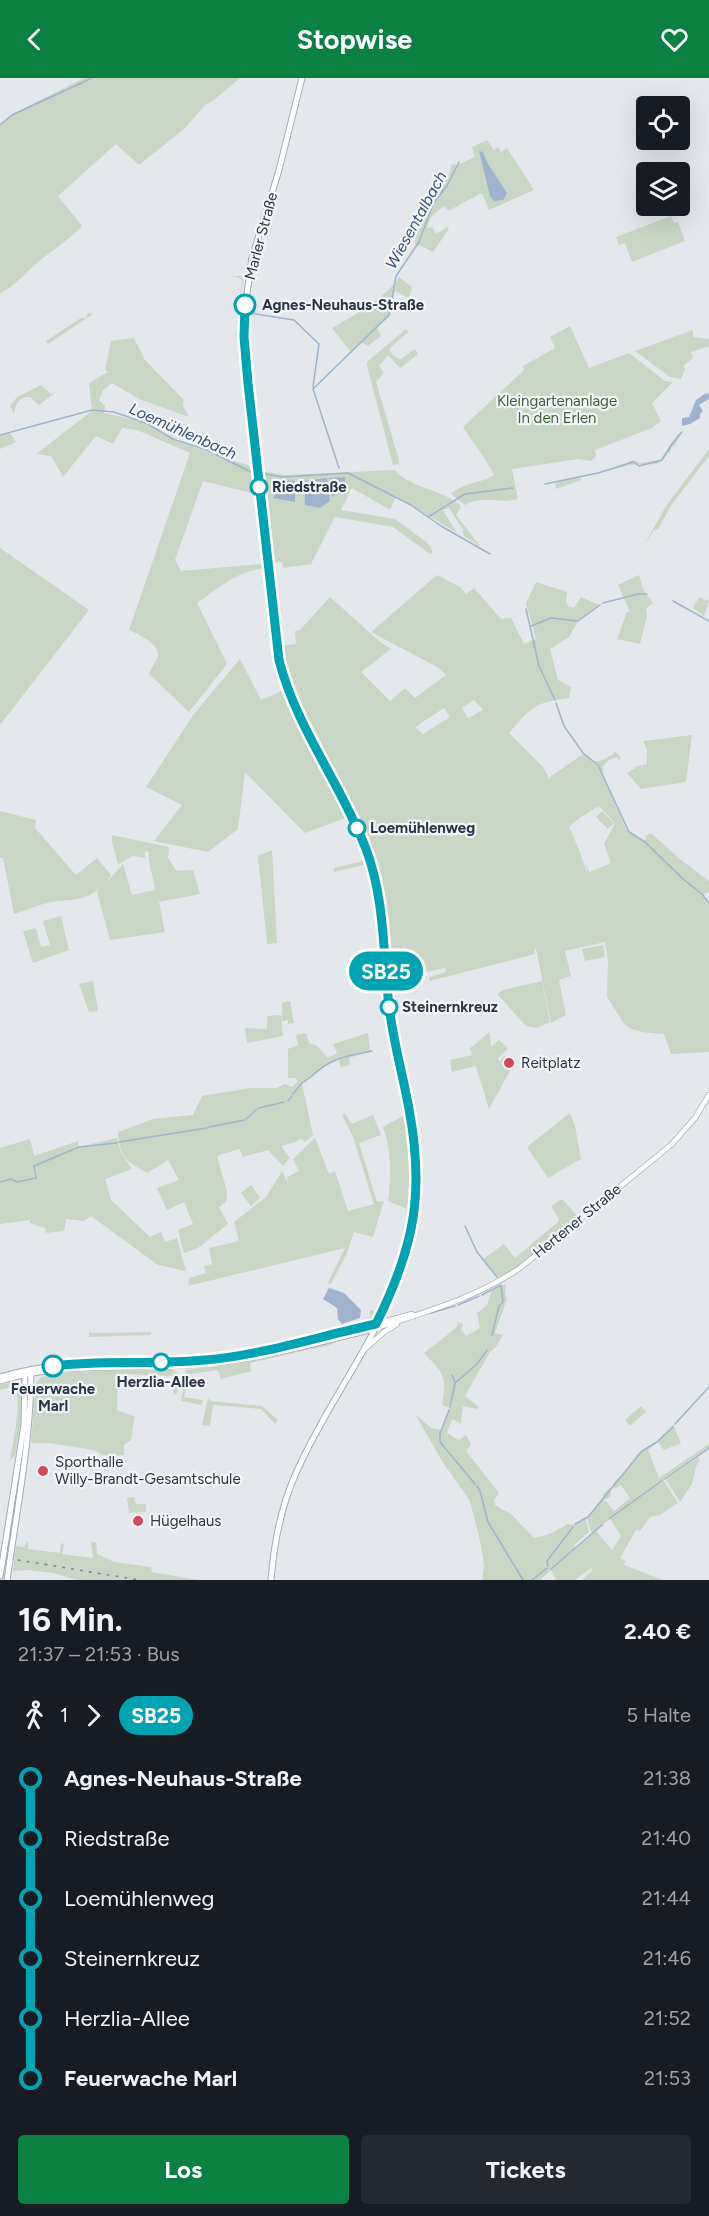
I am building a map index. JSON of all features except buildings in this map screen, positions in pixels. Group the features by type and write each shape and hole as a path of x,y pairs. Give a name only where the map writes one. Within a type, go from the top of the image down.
{"main road":[{"name":"Marler Straße","path":"271,1580 275,1547 286,1499 296,1472 315,1433 364,1350 405,1259 416,1199 417,1173 414,1133 389,1007 379,901 372,866 362,839 300,717 282,672 274,636 244,337 245,305 252,258 285,147 302,78"},
{"name":"Hertener Straße","path":"375,1326 405,1320 477,1293 520,1268 671,1145 695,1118 709,1095"},
{"path":"386,1304 387,1315 395,1318"},
{"name":"Hertener Straße","path":"375,1326 395,1318 420,1313"},
{"path":"364,1350 384,1332 405,1320"},
{"path":"28,1372 89,1366 203,1364 357,1333 375,1326"},
{"path":"2,1379 28,1372 83,1363 171,1362 220,1358 375,1326"},
{"path":"357,1333 366,1336 367,1344"},
{"path":"0,1575 7,1556 27,1449 33,1382 43,1371"},
{"path":"7,1580 7,1556 24,1425 28,1372"},
{"path":"28,1372 31,1400"},
{"path":"2,1379 21,1380 26,1391"}],"green space":[{"path":"84,78 240,78 206,104 184,129 139,165 116,144 58,196 82,226 0,293 0,124 13,114"},
{"path":"487,140 494,150 498,147 501,152 507,148 534,190 489,210 482,193 448,211 445,206 433,215 427,228 432,227 436,234 447,227 449,229 433,252 419,245 415,246 418,212 449,174 452,164 457,165 475,157 472,147"},
{"path":"671,216 674,223 678,222 685,241 632,262 625,243 619,245 616,237"},
{"path":"226,276 243,278 240,300 240,334 248,426 237,312 242,280"},
{"path":"399,277 412,287 409,298 395,291 390,316 377,328 381,336 368,346 361,342 351,352 332,328 378,298"},
{"path":"250,294 254,298 251,309 257,313 251,313 249,316"},
{"path":"88,313 93,314 48,344 46,341 81,318 86,318"},
{"path":"249,318 251,373 248,344"},
{"name":"Kleingartenanlage In den Erlen","path":"570,326 589,368 629,353 665,381 673,382 652,403 661,421 652,428 595,450 596,456 591,461 578,459 512,469 518,499 484,500 465,505 451,494 462,487 494,475 463,427 524,370 523,366 555,348 550,337"},
{"path":"406,329 408,332 390,348 390,352 401,359 415,349 418,354 400,368 388,355 379,366 384,373 376,382 399,460 399,464 393,465 367,362"},
{"path":"693,330 693,337 709,339 709,346 691,352 693,358 683,366 685,369 681,379 670,377 635,351"},
{"path":"134,338 145,360 184,400 183,406 189,417 139,399 112,383 103,390 99,400 105,406 104,413 148,423 172,439 252,467 255,494 203,481 175,560 181,571 261,564 262,569 236,577 197,603 227,664 189,712 149,674 158,656 156,647 129,630 190,453 137,430 122,428 113,444 96,436 63,477 51,456 36,454 92,411 89,383 108,372 105,370 111,341"},
{"path":"252,382 256,398 258,428 256,428"},
{"path":"41,385 51,394 57,391 39,405 30,397 23,398 17,404 14,414 10,406 17,397"},
{"path":"682,432 670,453 667,453 657,464 630,465 596,474 634,460 640,463 660,460 678,434"},
{"path":"10,433 16,442 0,449 0,435"},
{"path":"709,449 709,456 643,547 666,506"},
{"path":"395,470 409,481 454,500 461,506 456,515 480,546 464,536 462,528 449,508 443,510 457,533 396,496 390,510 352,488 341,510 395,519 425,541 433,553 430,554 393,527 335,517 311,564 283,568 282,562 270,563 261,471 285,475"},
{"path":"577,477 581,480 556,489 555,484"},
{"path":"0,548 89,610 0,725"},
{"path":"437,575 460,587 466,594 474,588 501,619 511,618 524,644 536,639 526,603 536,582 567,592 568,606 574,608 581,597 599,605 579,620 569,637 550,649 558,680 571,687 569,698 540,704 523,717 509,733 543,767 550,780 550,777 583,754 598,761 613,755 615,751 620,761 617,757 609,760 603,766 603,775 626,829 645,841 647,835 651,833 709,881 709,891 703,895 709,903 709,1052 671,1054 664,1034 638,1031 625,1025 607,997 608,962 605,942 565,951 571,976 559,980 566,1015 551,1023 536,949 534,949 535,954 430,981 429,977 446,972 445,968 391,980 377,876 355,816 288,688 279,646 296,644 295,631 300,630 330,597 379,641 391,649 361,672 390,701 405,688 415,698 446,675 439,668 371,632","holes":["474,700 483,710 468,718 462,708","444,708 450,717 423,734 415,727","597,807 601,808 615,823 604,844 611,863 589,872 586,863 587,873 569,827"]},
{"path":"639,575 644,591 653,603 646,609 647,616 640,644 617,639 627,612 630,612 618,585"},
{"path":"699,597 709,601 704,616 693,608"},
{"path":"240,659 261,700 284,690 348,817 305,833 245,772 238,829 208,852 154,841 182,805 146,787 194,714"},
{"path":"692,735 686,782 641,789 627,773 638,766 647,764 647,750 643,741"},
{"path":"0,811 36,820 35,828 76,875 97,858 111,875 106,883 123,864 132,895 155,890 149,852 145,851 145,858 133,856 118,864 112,835 169,847 168,858 177,871 193,870 200,894 159,902 165,932 110,940 97,892 100,888 83,898 51,902 14,914 3,858 0,858"},
{"path":"602,811 614,823 608,829 596,817"},
{"path":"272,850 277,943 267,944 258,856"},
{"path":"367,860 368,864 334,872 334,868"},
{"path":"61,916 69,950 33,963 23,931 36,928 41,947 50,945 43,921"},
{"path":"603,945 605,957 585,961 582,949"},
{"path":"93,981 98,1011 89,1012 79,984"},
{"path":"542,981 550,1022 537,1028 526,1026 497,994 503,990"},
{"path":"290,1001 294,1023 288,1024 288,1020 282,1021 282,1003"},
{"path":"281,1015 283,1036 247,1043 245,1028 267,1029 267,1016"},
{"path":"490,1032 491,1047 499,1040 508,1048 498,1059 500,1061 504,1056 508,1058 509,1056 516,1060 489,1109 476,1066 452,1072 450,1060 472,1055 470,1048"},
{"path":"306,1033 309,1043 317,1046 328,1058 337,1053 333,1044 368,1033 370,1051 349,1058 350,1065 341,1067 338,1058 302,1084 313,1135 305,1142 301,1138 296,1142 281,1146 290,1158 283,1166 268,1150 243,1157 239,1149 217,1156 204,1111 227,1191 226,1202 219,1207 228,1224 198,1248 184,1253 178,1230 193,1224 184,1202 167,1210 157,1188 179,1180 168,1160 147,1173 125,1158 120,1148 118,1132 153,1119 193,1115 202,1096 251,1088 277,1088 285,1084 292,1087 298,1081 295,1078 288,1078 288,1049 298,1045 296,1035"},
{"path":"399,1084 412,1147 414,1189 412,1211 403,1254 376,1317 369,1322 370,1310 374,1311 395,1262 403,1236 407,1209 388,1201 390,1164 383,1127 403,1116"},
{"path":"570,1113 575,1126 581,1159 548,1178 527,1147"},
{"path":"345,1114 352,1124 373,1115 381,1135 359,1143 377,1202 384,1201 373,1237 354,1232 346,1255 331,1284 328,1283 345,1248 188,1286 189,1278 206,1273 204,1266 212,1264 209,1248 239,1241 234,1222 266,1197 282,1171 288,1183 287,1177 299,1171 293,1159 315,1138 329,1174 335,1171 348,1211 374,1204 353,1137 342,1115"},
{"path":"117,1138 121,1153 132,1169 105,1179 111,1200 150,1237 161,1232 165,1242 177,1238 186,1271 158,1265 91,1216 84,1221 66,1219 64,1231 46,1233 45,1228 30,1223 30,1220 0,1224 0,1148 30,1139 34,1156 78,1141 79,1147"},
{"path":"251,1185 260,1198 251,1206 241,1193"},
{"path":"562,1199 580,1219 499,1281 482,1260 504,1244 515,1258 558,1222 559,1219 551,1206"},
{"path":"506,1284 507,1299 495,1333 503,1335 490,1352 465,1396 479,1407 478,1409 463,1406 461,1424 452,1419 447,1433 459,1440 466,1435 471,1444 466,1451 499,1493 494,1500 495,1505 512,1515 534,1538 550,1534 568,1524 574,1525 585,1517 589,1532 574,1545 576,1548 592,1535 587,1518 604,1498 602,1495 610,1487 611,1496 604,1499 614,1511 630,1498 621,1485 614,1489 614,1482 624,1473 638,1453 657,1441 673,1425 681,1443 664,1450 658,1442 648,1450 659,1478 709,1444 709,1447 661,1481 664,1481 678,1503 660,1515 650,1517 640,1531 636,1530 620,1558 625,1561 624,1565 663,1580 582,1580 593,1570 591,1568 575,1580 556,1580 551,1570 540,1580 482,1580 484,1566 481,1545 470,1501 442,1461 415,1414 431,1428 441,1430 450,1408 442,1405 444,1381 440,1371 424,1353 456,1328 458,1322 463,1324 461,1329 466,1336 480,1328 477,1313 487,1305 492,1290","holes":["610,1519 621,1536 612,1550 596,1531"]},
{"path":"89,1332 151,1332 151,1335 89,1337"},
{"path":"338,1341 330,1345 250,1363 251,1371 221,1379 218,1370 190,1374 184,1397 203,1400 202,1405 181,1401 186,1370"},
{"path":"171,1369 178,1373 177,1393 173,1395 175,1376 118,1374 117,1410 136,1417 131,1440 124,1445 124,1455 108,1456 94,1450 49,1443 31,1443 36,1383 41,1377 69,1372"},
{"path":"14,1381 22,1386 21,1421 15,1456 10,1460 16,1422 17,1393 14,1386 0,1390 0,1385"},
{"path":"208,1398 211,1401 262,1406 278,1420 275,1424 261,1409 213,1405 210,1426 202,1425"},
{"path":"641,1406 646,1412 630,1426 625,1420"},
{"path":"698,1457 700,1460 692,1484 680,1502 666,1480"},
{"path":"134,1497 136,1504 146,1504 146,1512 129,1513 127,1498"},
{"path":"27,1542 28,1549 60,1553 61,1543 64,1544 62,1554 93,1558 91,1542 96,1542 97,1554 114,1562 151,1567 152,1572 198,1580 77,1580 53,1573 13,1571 16,1546 24,1547"}],"water":[{"path":"479,151 483,152 507,193 503,200 494,201 490,196"},
{"path":"706,393 709,394 709,399 699,405 703,411 700,418 682,426 682,418 689,417 696,400"},
{"path":"345,477 346,488 332,497 329,478"},
{"path":"327,478 330,501 320,508 305,505 304,481"},
{"path":"277,480 295,481 295,502 273,498 277,491"},
{"path":"329,1288 344,1293 361,1310 360,1318 342,1324 338,1319 337,1308 323,1299"}],"waterway":[{"path":"0,125 12,115 92,78"},
{"name":"Wiesentalbach","path":"339,468 313,389 389,315 396,276 419,242 433,204 447,186 459,162"},
{"path":"250,313 294,320 319,344 313,387"},
{"name":"Loemühlenbach","path":"0,435 92,410 114,412 148,424 173,439 207,450 253,473"},
{"path":"545,484 598,473 633,462 639,466 662,460 682,432"},
{"name":"Loemühlenbach","path":"265,474 282,477 348,473 411,505 441,526 490,554"},
{"path":"428,517 465,494 513,488"},
{"name":"Loemühlenbach","path":"603,603 638,594 647,594"},
{"name":"Loemühlenbach","path":"673,601 709,621"},
{"name":"Loemühlenbach","path":"531,626 551,618 578,621 600,605"},
{"path":"526,609 539,666 555,700"},
{"path":"556,703 564,726 583,753 598,765 629,832 645,842 709,903"},
{"path":"313,1075 334,1061 372,1051"},
{"path":"293,1094 312,1076"},
{"path":"288,1101 292,1096"},
{"path":"259,1108 284,1102"},
{"path":"209,1127 245,1120 257,1109"},
{"path":"119,1142 207,1128"},
{"path":"0,1182 11,1179 17,1182 36,1178 34,1166 79,1147 117,1143"},
{"path":"465,1226 477,1252 497,1277"},
{"path":"482,1295 501,1285 503,1302 499,1306 492,1335"},
{"path":"458,1305 479,1296"},
{"path":"431,1313 455,1306"},
{"path":"450,1407 455,1383 477,1364 487,1350"},
{"path":"452,1375 455,1382"},
{"path":"675,1424 709,1387"},
{"path":"441,1431 449,1410"},
{"path":"575,1524 588,1517 642,1451 657,1442 673,1427"},
{"path":"440,1432 440,1442 475,1484"},
{"path":"665,1479 709,1448"},
{"path":"610,1518 663,1480"},
{"path":"477,1486 488,1522 523,1580"},
{"path":"551,1569 602,1525"},
{"path":"548,1566 547,1561 573,1527"},
{"path":"532,1580 547,1568"}],"railway":[{"path":"0,1557 139,1580"}],"bus line":[{"name":"SB25","path":"53,1366 92,1362 161,1362 220,1358 376,1324 395,1285 411,1234 417,1190 414,1133 389,1007 382,924 375,879 362,839 291,696 282,672 274,636 248,383 244,337 245,305"}],"place":[{"name":"Agnes-Neuhaus-Straße","path":"245,305"},
{"name":"Riedstraße","path":"259,487"},
{"name":"Loemühlenweg","path":"357,828"},
{"name":"Steinernkreuz","path":"389,1007"},
{"name":"Reitplatz","path":"509,1063"},
{"name":"Herzlia-Allee","path":"161,1362"},
{"name":"Feuerwache Marl","path":"53,1366"},
{"name":"Sporthalle Willy-Brandt-Gesamtschule","path":"43,1471"},
{"name":"Hügelhaus","path":"138,1521"}]}
